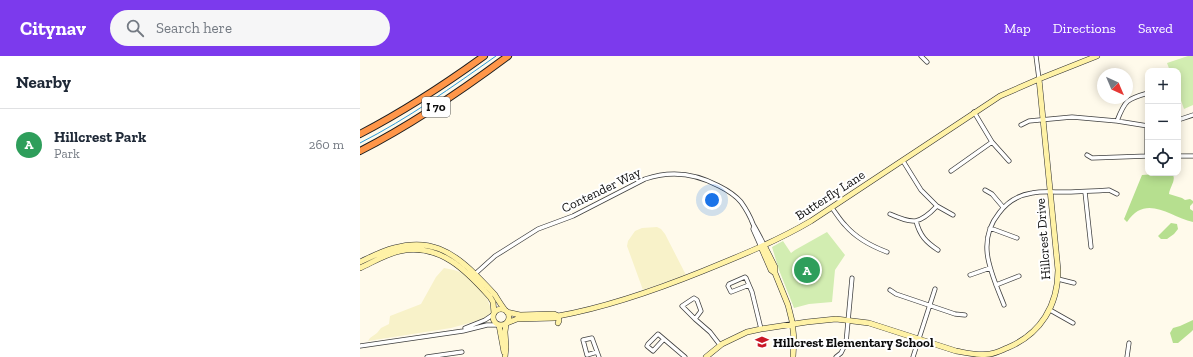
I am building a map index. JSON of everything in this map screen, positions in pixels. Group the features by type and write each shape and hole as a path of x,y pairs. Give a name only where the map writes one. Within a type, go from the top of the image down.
{"highway":[{"name":"I 70","path":"360,134 427,96 484,56"},
{"name":"I 70","path":"360,151 435,107 508,56"}],"street":[{"path":"921,56 927,62"},
{"path":"1036,56 1039,79"},
{"name":"Butterfly Lane","path":"507,324 518,319 556,317 590,310 674,283 762,246 792,232 832,208 1000,96 1097,56"},
{"name":"Hillcrest Drive","path":"706,357 720,345 739,335 761,329 818,320 836,319 869,323 969,354 991,355 1017,344 1028,336 1037,328 1050,310 1056,292 1058,279 1039,79"},
{"path":"1117,121 1122,107 1127,102 1135,97 1145,94"},
{"path":"974,112 992,142 1009,161"},
{"path":"1181,119 1193,115"},
{"path":"1022,125 1029,121 1072,117 1117,121 1145,126"},
{"path":"951,171 992,142"},
{"path":"1087,155 1092,158 1145,156"},
{"path":"1181,156 1193,156"},
{"path":"903,161 921,190 937,206 954,215"},
{"name":"Contender Way","path":"475,274 495,256 538,228 574,216 640,181 660,175 675,173 697,176 706,179 734,195 746,208 756,228 762,246"},
{"path":"984,190 992,194 1004,207"},
{"path":"1004,305 990,268 986,252 987,236 990,228 994,219 1004,207 1018,197 1032,193 1109,190 1117,194"},
{"path":"1085,192 1091,246"},
{"path":"890,214 916,221 927,216 937,206"},
{"path":"832,208 845,226 861,240 887,252"},
{"path":"916,221 918,230 926,242 938,250"},
{"path":"990,228 1017,238"},
{"path":"360,262 392,248 407,245 423,245 448,252 461,261 475,274 494,294 509,316 505,332 505,355"},
{"path":"762,246 775,267 775,273 788,305 793,324 793,357"},
{"path":"360,268 391,254 408,250 434,253 453,261 490,297 493,302 493,319 495,324 498,325 505,355"},
{"path":"970,275 990,268"},
{"path":"464,271 471,275 475,274"},
{"path":"996,285 1019,276"},
{"path":"749,285 731,292 728,286 729,284 745,277 746,278 749,285 752,292 761,329"},
{"path":"836,357 841,353 846,343 852,278"},
{"path":"1058,279 1074,282"},
{"path":"913,357 935,289"},
{"path":"890,290 896,294 930,304 955,314 965,315"},
{"path":"695,319 701,311 697,300 694,298 682,305 682,307 695,319 710,332 720,345"},
{"path":"455,331 485,320 498,310 506,311"},
{"path":"1050,310 1073,323"},
{"name":"Butterfly Lane","path":"506,311 520,315 554,314 556,317"},
{"path":"360,346 463,331 489,324 503,326 507,324"},
{"path":"664,339 653,351 647,345 658,334 664,339 685,357"},
{"path":"597,352 587,355 583,340 592,338 599,357"},
{"path":"1127,357 1130,343"},
{"path":"427,357 462,352"}],"shaded area":[{"path":"657,227 665,234 686,275 643,290 627,246 628,241 635,231 642,228"},
{"path":"444,268 469,275 485,293 491,309 491,317 451,328 368,341 381,328 389,324 390,316 421,304 436,277"}],"green space":[{"path":"1188,56 1193,56 1193,105 1184,109 1181,100 1181,68 1169,68 1167,63"},
{"path":"1142,175 1173,176 1174,181 1169,194 1185,200 1190,199 1193,201 1190,209 1193,211 1193,222 1158,209 1150,208 1142,209 1134,213 1127,222 1124,219"},
{"path":"1171,223 1177,224 1178,229 1167,239 1161,239 1158,236"},
{"path":"827,232 845,255 835,270 832,302 809,304 794,308 779,270 772,247 783,241 791,253"},
{"path":"1193,320 1193,330 1178,343 1173,343 1170,333 1173,328"}],"waterway":[{"path":"360,143 413,113 496,56"}],"place":[{"name":"Hillcrest Park","path":"807,270"},
{"name":"Hillcrest Elementary School","path":"762,342"}]}
